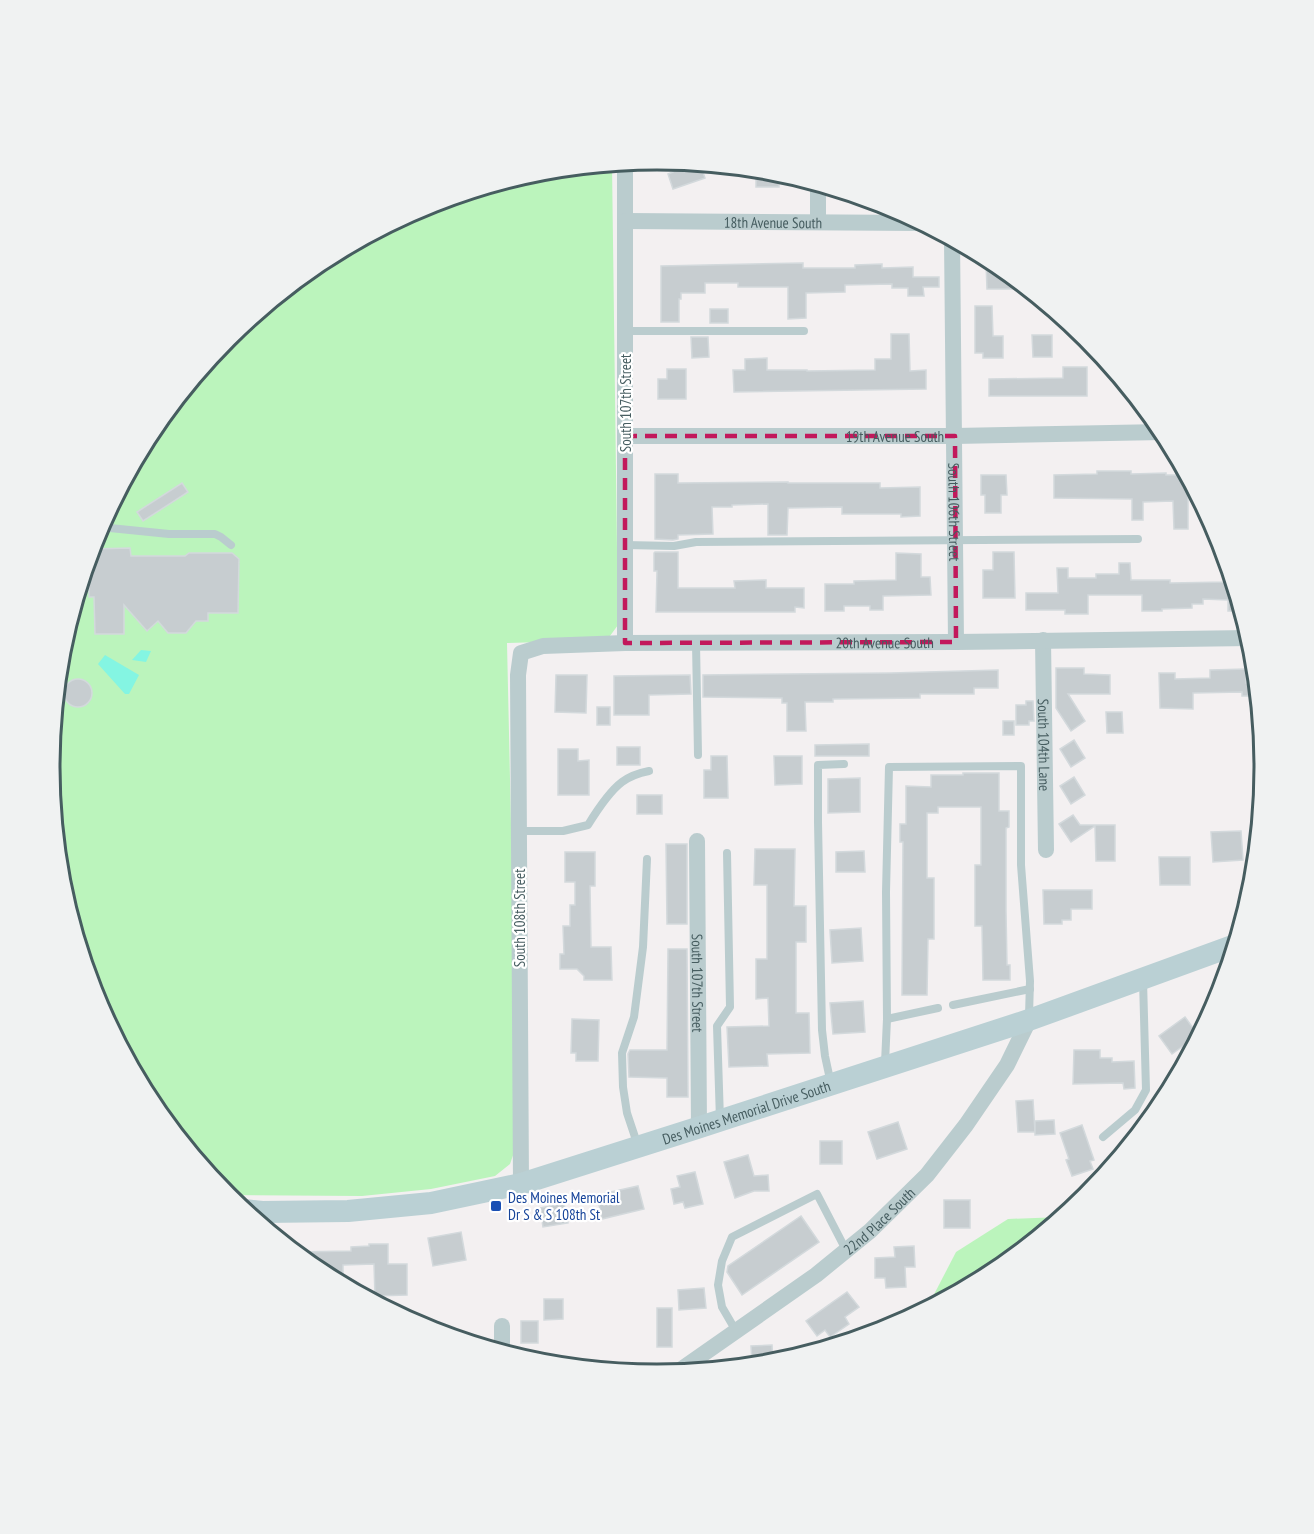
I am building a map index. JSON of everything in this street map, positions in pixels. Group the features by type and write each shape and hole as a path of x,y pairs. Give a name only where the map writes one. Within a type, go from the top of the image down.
{"main road":[{"name":"Des Moines Memorial Drive South","path":"258,1212 348,1211 431,1203 520,1184 1029,1020 1225,949"}],"street":[{"name":"South 107th Street","path":"625,171 626,643"},
{"path":"818,192 818,222"},
{"name":"18th Avenue South","path":"626,221 902,223"},
{"name":"South 106th Street","path":"952,248 956,642"},
{"name":"19th Avenue South","path":"626,436 955,436 1151,432"},
{"name":"20th Avenue South","path":"521,652 543,646 626,643 1240,638"},
{"name":"South 104th Lane","path":"1042,640 1046,850"},
{"name":"South 108th Street","path":"520,1184 518,675 521,652"},
{"name":"South 107th Street","path":"697,841 699,1127"},
{"name":"22nd Place South","path":"690,1363 816,1275 870,1231 927,1175 966,1125 1006,1065 1029,1020"},
{"path":"502,1326 502,1344"}],"lane":[{"path":"626,331 804,331"},
{"path":"110,528 169,534 215,534 231,545"},
{"path":"626,545 674,546 696,542 1138,539"},
{"path":"696,643 698,755"},
{"path":"831,1084 822,1030 818,765 844,764"},
{"path":"885,1067 889,767 1021,766 1021,865 1030,989 1029,1020"},
{"path":"518,831 563,831 588,825 621,783 633,775 649,771"},
{"path":"720,1120 717,1026 730,1007 727,853"},
{"path":"639,1147 627,1113 623,1087 622,1053 634,1017 643,946 647,859"},
{"path":"1103,1137 1136,1110 1146,1090 1143,979"},
{"path":"953,1005 1030,989"},
{"path":"887,1019 938,1008"},
{"path":"736,1331 722,1307 718,1285 722,1261 732,1237 817,1194 846,1251"}],"highlighted area":[{"path":"625,436 955,436 956,642 625,643"}],"shaded area":[{"path":"612,172 618,625 607,640 507,643 518,1141 510,1164 495,1176 431,1189 362,1196 241,1195 208,1161 183,1130 140,1066 122,1031 105,995 80,922 71,883 61,806 61,728 71,651 80,612 105,539 140,468 183,404 208,373 263,318 325,271 359,250 429,215 502,190 541,181"},
{"path":"141,650 151,651 146,662 132,660"},
{"path":"105,655 139,675 129,694 125,694 98,664"},
{"path":"1049,1217 989,1263 933,1296 956,1252 1008,1219"}],"building":[{"path":"703,172 705,178 673,189 668,174"},
{"path":"756,178 779,182 779,187 756,187"},
{"path":"803,263 803,268 855,268 855,265 882,264 882,268 913,267 913,277 939,277 939,287 923,287 924,296 908,296 908,288 892,288 892,284 845,285 845,292 806,293 806,318 788,319 788,287 738,287 738,283 705,283 705,293 681,293 679,322 661,322 661,266"},
{"path":"986,269 1014,289 987,289"},
{"path":"975,306 992,306 993,336 1003,336 1003,358 983,358 983,353 975,353"},
{"path":"710,309 728,309 728,323 710,323"},
{"path":"891,334 909,334 910,371 926,370 926,389 734,392 733,370 745,370 745,359 767,358 767,370 875,370 875,359 891,359"},
{"path":"1032,335 1052,335 1052,357 1033,357"},
{"path":"691,337 708,337 709,357 692,358"},
{"path":"1063,367 1087,367 1087,396 989,396 989,379 1063,378"},
{"path":"667,369 686,369 686,399 658,399 658,379 667,379"},
{"path":"1097,471 1131,471 1131,474 1178,475 1188,495 1188,529 1174,529 1173,501 1143,502 1143,520 1132,520 1132,499 1054,498 1054,475 1097,474"},
{"path":"655,474 678,474 678,483 880,483 880,488 920,487 920,516 842,514 842,507 788,508 787,535 768,535 768,504 732,505 732,507 712,507 713,534 678,535 678,539 673,540 655,539"},
{"path":"981,475 1006,475 1007,495 1001,495 1001,513 985,513 985,495 981,495"},
{"path":"182,483 188,492 143,521 137,512"},
{"path":"130,548 131,556 232,553 239,559 238,613 208,613 208,621 196,621 186,633 168,633 158,621 147,631 124,605 124,634 95,634 94,597 89,597 89,584 101,549"},
{"path":"655,552 678,552 678,588 735,588 734,581 766,580 766,588 804,588 804,608 795,607 795,612 656,612"},
{"path":"993,552 1014,552 1015,598 983,598 983,570 993,570"},
{"path":"896,553 921,554 921,577 930,577 931,595 883,596 883,610 870,610 870,606 844,606 844,611 825,611 825,584 896,580"},
{"path":"1119,563 1130,563 1131,580 1170,580 1170,583 1224,582 1234,611 1228,611 1228,600 1203,599 1203,604 1192,604 1192,608 1142,611 1142,595 1088,595 1088,614 1065,614 1065,610 1026,610 1026,593 1058,593 1057,568 1068,568 1068,578 1096,578 1096,574 1119,574"},
{"path":"1056,668 1084,668 1084,674 1110,675 1110,694 1068,694 1085,721 1071,731 1056,708"},
{"path":"1246,669 1246,683 1248,683 1250,696 1242,696 1242,692 1193,693 1193,709 1160,708 1159,673 1175,673 1175,679 1210,678 1210,670"},
{"path":"998,670 998,688 974,688 974,694 920,694 920,698 833,699 833,702 805,702 806,731 787,731 787,703 782,703 782,698 703,697 703,675"},
{"path":"556,675 587,675 586,713 555,712"},
{"path":"690,675 691,694 649,695 649,715 614,715 614,676"},
{"path":"72,680 84,680 91,687 91,699 84,706 72,706 65,699 65,686"},
{"path":"1026,701 1033,701 1034,721 1029,721 1029,725 1016,725 1016,705 1026,705"},
{"path":"597,707 610,707 610,725 597,725"},
{"path":"1106,712 1122,712 1123,733 1107,733"},
{"path":"1003,721 1014,721 1014,735 1003,735"},
{"path":"1074,740 1085,758 1071,767 1060,749"},
{"path":"869,744 869,756 815,756 815,745"},
{"path":"617,747 640,747 640,765 617,765"},
{"path":"558,749 578,749 578,761 589,760 589,795 558,795"},
{"path":"711,756 727,756 728,798 704,798 704,770 711,770"},
{"path":"774,756 802,756 802,784 775,785"},
{"path":"963,773 999,773 999,811 1009,811 1009,827 1006,828 1006,911 1007,965 1010,965 1010,980 983,980 982,926 975,926 975,865 981,865 981,807 938,807 938,813 927,813 927,878 934,878 934,939 928,939 927,995 902,995 903,842 900,842 900,824 906,824 906,786 931,787 931,775 963,775"},
{"path":"1074,777 1085,795 1071,804 1060,786"},
{"path":"860,778 860,812 828,813 828,779"},
{"path":"637,795 662,795 662,814 637,814"},
{"path":"1073,815 1080,825 1115,825 1115,861 1096,861 1095,826 1071,842 1059,824"},
{"path":"1241,831 1243,860 1213,862 1211,832"},
{"path":"666,844 687,844 687,924 667,924"},
{"path":"755,849 795,849 794,906 806,906 806,942 796,942 796,1013 809,1013 810,1053 767,1054 768,1066 729,1067 727,1027 769,1026 768,998 756,999 756,959 767,959 767,885 754,885"},
{"path":"864,851 865,872 836,872 836,852"},
{"path":"565,852 595,852 595,886 590,886 591,947 611,947 612,980 584,980 584,976 577,969 560,969 560,954 564,954 563,926 570,926 570,905 575,905 575,882 565,882"},
{"path":"1159,857 1190,857 1190,885 1160,885"},
{"path":"1043,890 1092,890 1092,909 1071,909 1071,920 1062,920 1062,924 1044,924"},
{"path":"861,928 863,961 832,963 830,930"},
{"path":"668,949 687,949 688,1097 667,1097 667,1078 629,1077 628,1054 630,1050 667,1050"},
{"path":"863,1001 865,1032 833,1034 830,1003"},
{"path":"1185,1017 1193,1028 1185,1044 1172,1054 1159,1036"},
{"path":"572,1019 599,1020 598,1061 576,1061 576,1053 571,1053"},
{"path":"1074,1050 1100,1050 1100,1058 1112,1058 1112,1062 1134,1061 1135,1088 1124,1089 1123,1083 1073,1084"},
{"path":"1033,1100 1035,1132 1018,1132 1016,1101"},
{"path":"1054,1120 1055,1134 1035,1135 1035,1121"},
{"path":"898,1122 907,1149 877,1159 868,1132"},
{"path":"1082,1125 1094,1160 1090,1161 1093,1169 1072,1176 1060,1133"},
{"path":"820,1141 842,1141 842,1164 820,1164"},
{"path":"748,1155 754,1176 768,1175 769,1191 754,1191 735,1198 724,1162"},
{"path":"695,1172 703,1204 685,1208 683,1202 674,1204 671,1189 680,1187 677,1176"},
{"path":"638,1186 644,1209 602,1219 597,1195"},
{"path":"944,1200 970,1200 970,1228 944,1228"},
{"path":"564,1203 568,1223 543,1227 540,1208"},
{"path":"801,1216 819,1242 742,1295 727,1272 728,1266"},
{"path":"461,1232 466,1260 433,1266 428,1238"},
{"path":"369,1244 388,1244 388,1264 407,1264 407,1295 381,1296 375,1293 374,1264 343,1265 343,1274 309,1252 351,1251 351,1247 369,1246"},
{"path":"914,1246 915,1267 905,1267 906,1287 886,1288 885,1278 875,1278 875,1258 895,1257 894,1247"},
{"path":"704,1288 706,1308 679,1310 678,1290"},
{"path":"847,1292 859,1307 845,1317 849,1324 830,1337 825,1330 817,1336 806,1321"},
{"path":"544,1299 563,1299 563,1319 544,1320"},
{"path":"657,1308 672,1308 672,1347 657,1347"},
{"path":"521,1321 538,1321 538,1343 521,1343"},
{"path":"772,1345 772,1353 752,1356 751,1346"}],"place":[{"name":"Des Moines Memorial Dr S & S 108th St","path":"496,1206"}]}
